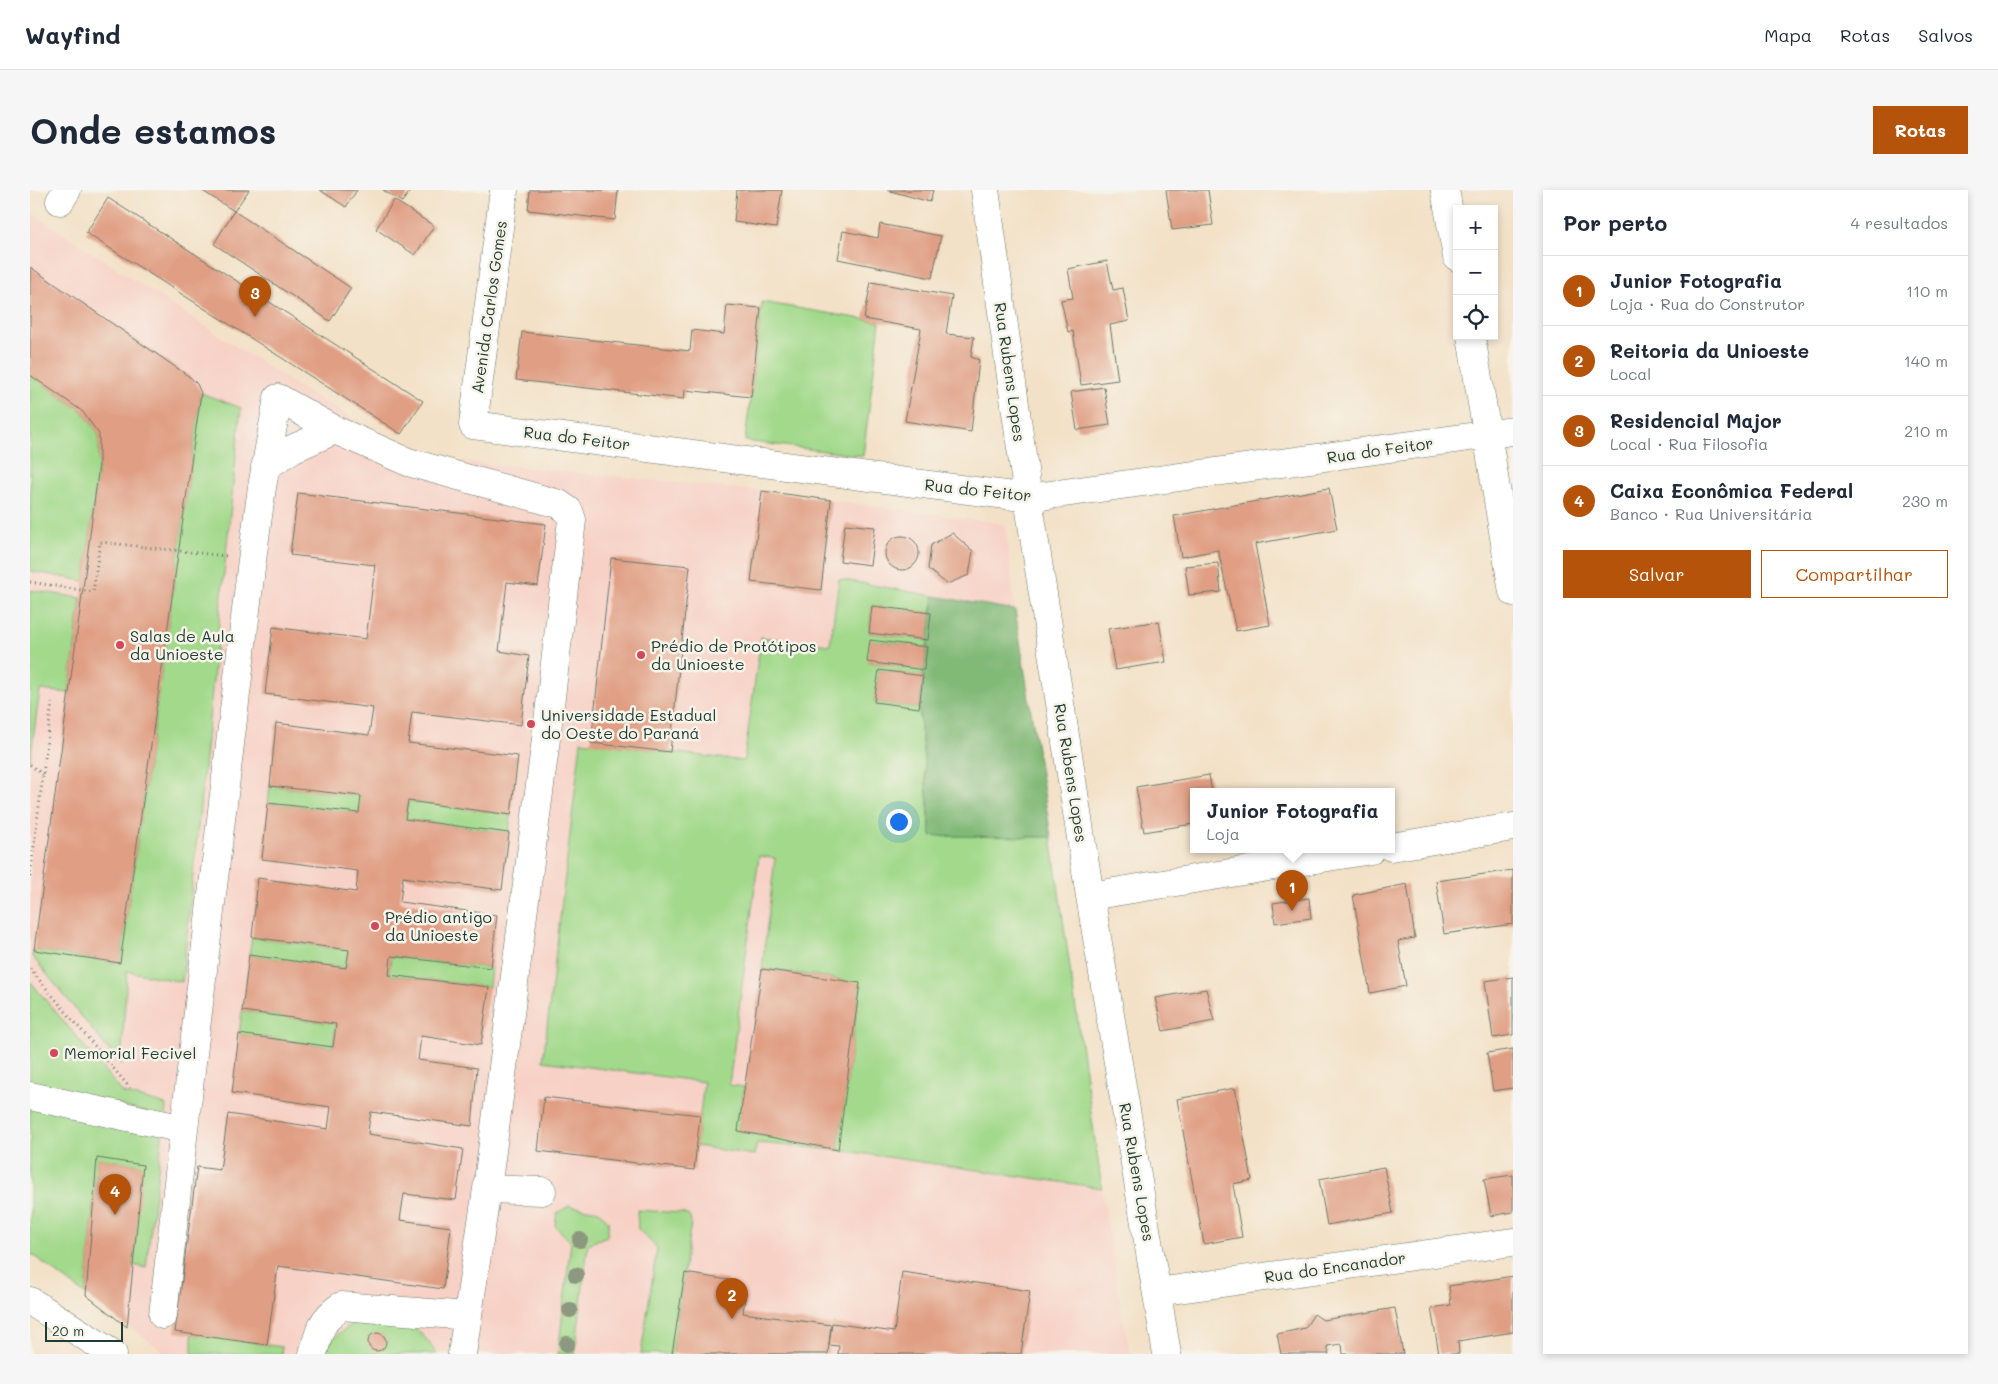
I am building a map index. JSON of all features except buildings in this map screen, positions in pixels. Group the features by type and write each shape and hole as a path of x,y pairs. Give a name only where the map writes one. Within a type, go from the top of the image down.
{"street":[{"name":"Avenida Carlos Gomes","path":"473,425 504,190"},
{"name":"Rua Rubens Lopes","path":"985,190 1028,498 1090,896 1167,1354"},
{"path":"1445,190 1456,250"},
{"path":"1472,340 1501,433 1513,592"},
{"path":"163,1315 252,560 265,467 278,398 335,430 408,462 559,504 569,511 572,520 545,747 487,1189 462,1354"},
{"name":"Rua do Feitor","path":"473,425 1028,498 1501,433"},
{"path":"265,467 292,449 335,430"},
{"path":"1395,845 1513,827"},
{"path":"1090,896 1353,853"},
{"path":"30,1096 184,1129"},
{"path":"487,1189 542,1191"},
{"name":"Rua do Encanador","path":"1157,1292 1513,1242"},
{"path":"30,1301 109,1353"},
{"path":"313,1354 320,1327 328,1315 341,1306 468,1316"}],"path":[{"path":"30,582 93,592 100,542 252,560"},
{"path":"30,877 52,703"},
{"path":"30,765 44,775"},
{"path":"30,969 128,1088 137,1090"}],"shaded area":[{"name":"Universidade Estadual do Oeste do Paraná","path":"30,212 297,386 419,457 762,491 1005,524 1015,610 1102,1188 1121,1307 1131,1354 167,1354 30,1253"}],"green space":[{"path":"762,302 880,322 863,456 745,441"},
{"path":"30,375 82,411 99,434 99,465 84,581 30,571"},
{"path":"201,393 241,408 182,982 127,971 121,1065 32,956 34,950 120,963"},
{"path":"839,579 934,596 931,613 872,606 869,633 928,640 927,647 871,640 868,662 924,670 923,676 879,670 874,702 919,708 931,836 1051,837 1102,1188 838,1150 757,1143 754,1155 696,1146 704,1082 543,1061 581,741 744,761 761,637 830,645","holes":["759,856 775,858 762,969 826,977 860,984 838,1149 738,1131 744,1087 729,1085"]},
{"path":"30,590 81,598 69,693 40,690 30,761"},
{"path":"934,596 1015,610 1051,837 931,836 919,708"},
{"path":"270,786 361,796 359,813 268,803"},
{"path":"408,801 511,815 509,833 405,819"},
{"path":"252,937 349,950 346,968 249,955"},
{"path":"391,956 491,968 489,987 389,975"},
{"path":"30,981 123,1093 166,1105 165,1117 30,1082"},
{"path":"242,1011 336,1024 333,1047 239,1034"},
{"path":"30,1103 163,1130 146,1268 133,1265 142,1165 97,1158 86,1295 30,1253"},
{"path":"569,1206 599,1211 609,1222 607,1236 588,1244 575,1354 558,1354 571,1242 555,1226 557,1213"},
{"path":"637,1210 682,1213 689,1216 691,1222 672,1354 641,1354 657,1248 638,1229"},
{"path":"372,1317 410,1326 423,1336 437,1354 323,1354 332,1340 343,1330"},
{"path":"192,1334 282,1347 281,1354 192,1354"}],"place":[{"name":"Residencial Major","path":"255,317"},
{"name":"Salas de Aula da Unioeste","path":"120,645"},
{"name":"Prédio de Protótipos da Unioeste","path":"641,655"},
{"name":"Universidade Estadual do Oeste do Paraná","path":"531,724"},
{"name":"Junior Fotografia","path":"1292,911"},
{"name":"Prédio antigo da Unioeste","path":"375,926"},
{"name":"Memorial Fecivel","path":"54,1053"},
{"name":"Caixa Econômica Federal","path":"115,1215"},
{"name":"Reitoria da Unioeste","path":"732,1319"}]}
